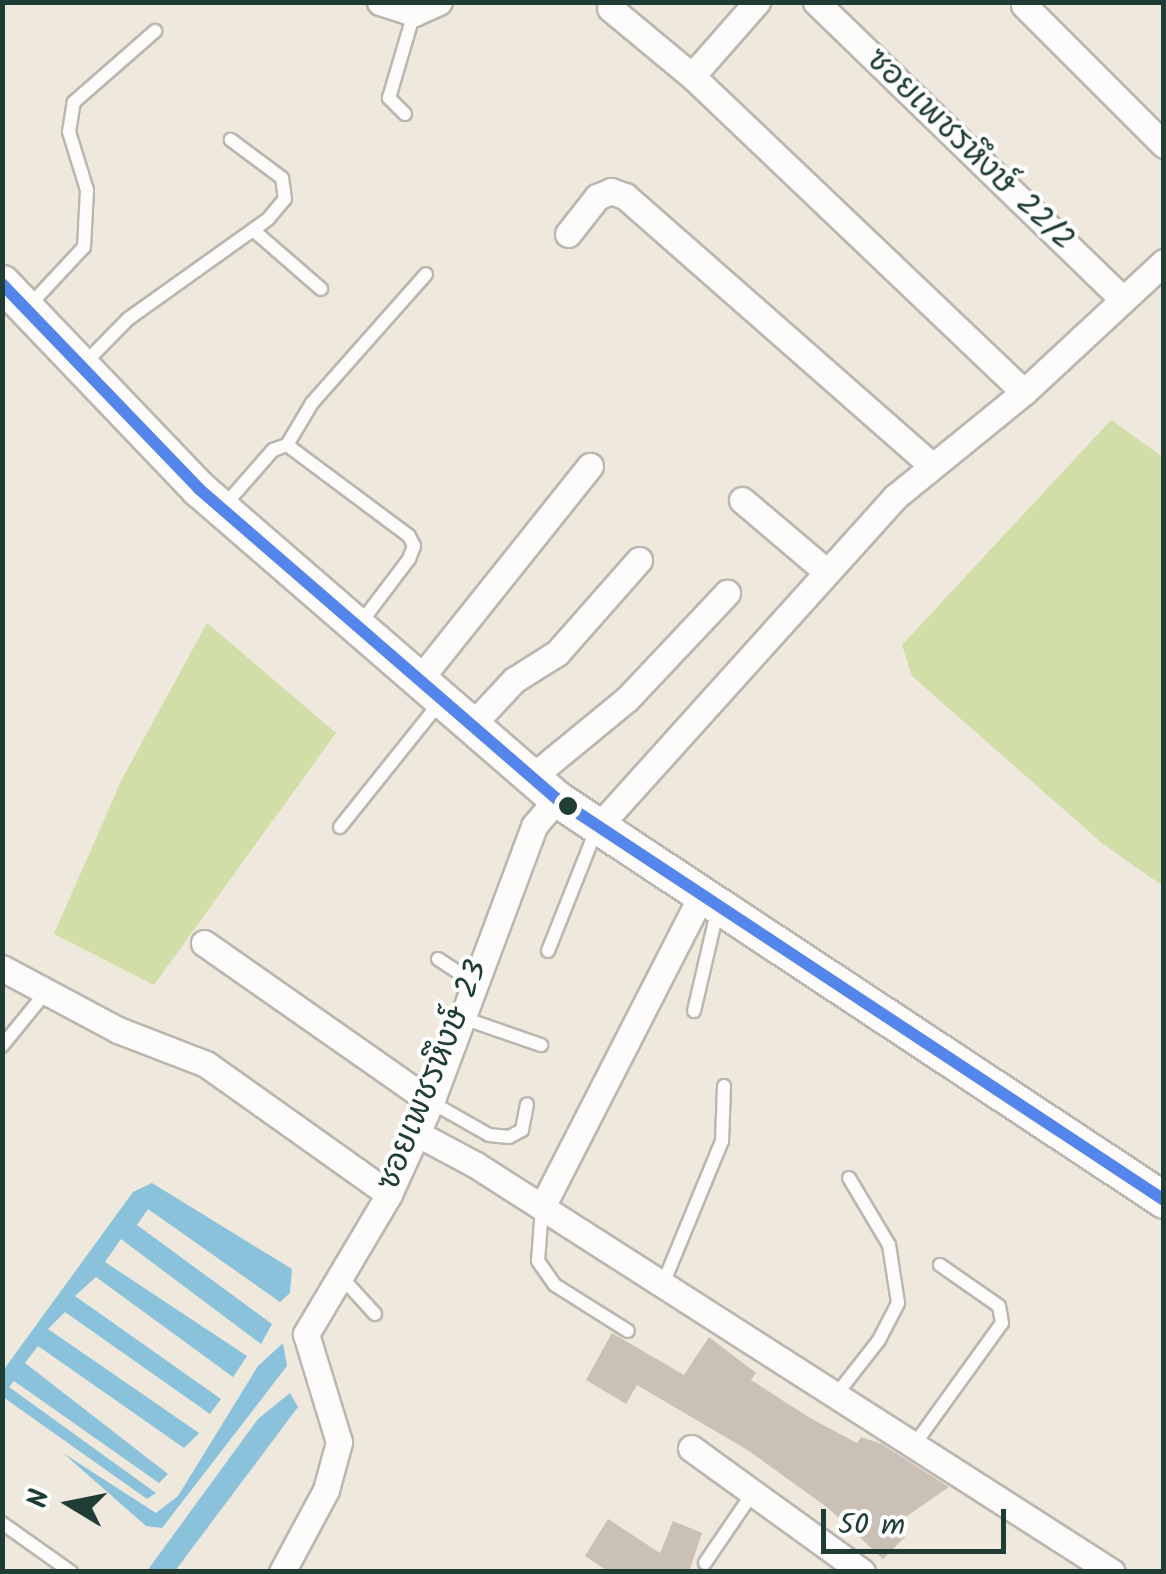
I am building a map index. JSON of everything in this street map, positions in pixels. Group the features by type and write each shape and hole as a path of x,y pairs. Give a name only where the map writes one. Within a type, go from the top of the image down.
{"main road":[{"path":"2,283 221,509 544,788 597,828 712,896 1161,1194"}],"street":[{"path":"380,2 414,13 439,2"},
{"path":"692,76 757,2"},
{"name":"ซอยเพชรหึงษ์ 22/2","path":"816,2 1122,299"},
{"path":"1024,5 1164,146"},
{"path":"610,8 692,76 1024,392"},
{"path":"568,234 598,197 610,191 625,196 931,465"},
{"path":"597,828 827,572 931,465 1024,392 1164,262"},
{"path":"430,690 590,466"},
{"path":"742,500 827,572"},
{"path":"470,726 514,680 557,654 639,560"},
{"name":"ซอยเพชรหึงษ์ 23","path":"282,1572 335,1463 335,1422 306,1352 306,1334 344,1280 431,1102 458,1016 534,826 544,788 726,592"},
{"path":"542,1207 712,896"},
{"path":"204,942 431,1102"},
{"path":"2,968 206,1064 389,1194"},
{"path":"416,1133 542,1207 1112,1572"},
{"path":"690,1448 862,1572"}],"lane":[{"path":"405,114 390,98 414,13"},
{"path":"26,309 84,247 87,190 69,132 74,102 156,32"},
{"path":"82,367 128,319 254,230 285,200 282,178 232,140"},
{"path":"254,230 321,289"},
{"path":"287,445 312,403 426,274"},
{"path":"221,509 274,450 287,445 300,448 414,546 358,627"},
{"path":"340,827 430,690"},
{"path":"548,951 597,828"},
{"path":"694,1012 712,896"},
{"path":"438,960 473,982"},
{"path":"2,1046 46,992"},
{"path":"458,1016 541,1045"},
{"path":"662,1284 722,1141 724,1086"},
{"path":"431,1102 488,1136 509,1136 522,1130 528,1104"},
{"path":"836,1395 879,1340 898,1303 888,1245 849,1178"},
{"path":"542,1207 538,1261 555,1286 628,1331"},
{"path":"914,1445 1002,1323 999,1306 940,1265"},
{"path":"344,1280 375,1314"},
{"path":"705,1563 752,1494"},
{"path":"2,1523 71,1572"}],"green space":[{"path":"1111,420 1163,457 1163,886 1103,844 912,676 902,645"},
{"path":"207,623 336,733 154,985 54,934 122,779"}],"water":[{"path":"152,1183 292,1269 290,1293 280,1302 148,1209 137,1225 272,1324 261,1344 121,1239 105,1262 247,1356 233,1377 96,1277 75,1296 221,1399 210,1414 65,1312 48,1329 199,1433 184,1448 38,1346 25,1363 168,1474 159,1483 14,1381 9,1387 156,1493 147,1499 3,1397 2,1372 133,1192"},
{"path":"283,1343 287,1366 162,1528 146,1526 63,1453 156,1513 178,1496 258,1366"},
{"path":"290,1393 298,1407 175,1571 147,1571 258,1419"}],"building":[{"path":"612,1333 684,1375 709,1337 756,1373 751,1380 810,1418 857,1443 861,1437 882,1444 949,1487 894,1525 905,1537 883,1559 828,1508 749,1451 637,1385 626,1404 586,1380"},
{"path":"608,1519 660,1553 673,1521 702,1533 689,1572 609,1572 585,1556"}],"transit line":[{"path":"2,284 199,489 557,799 1164,1200"}]}
